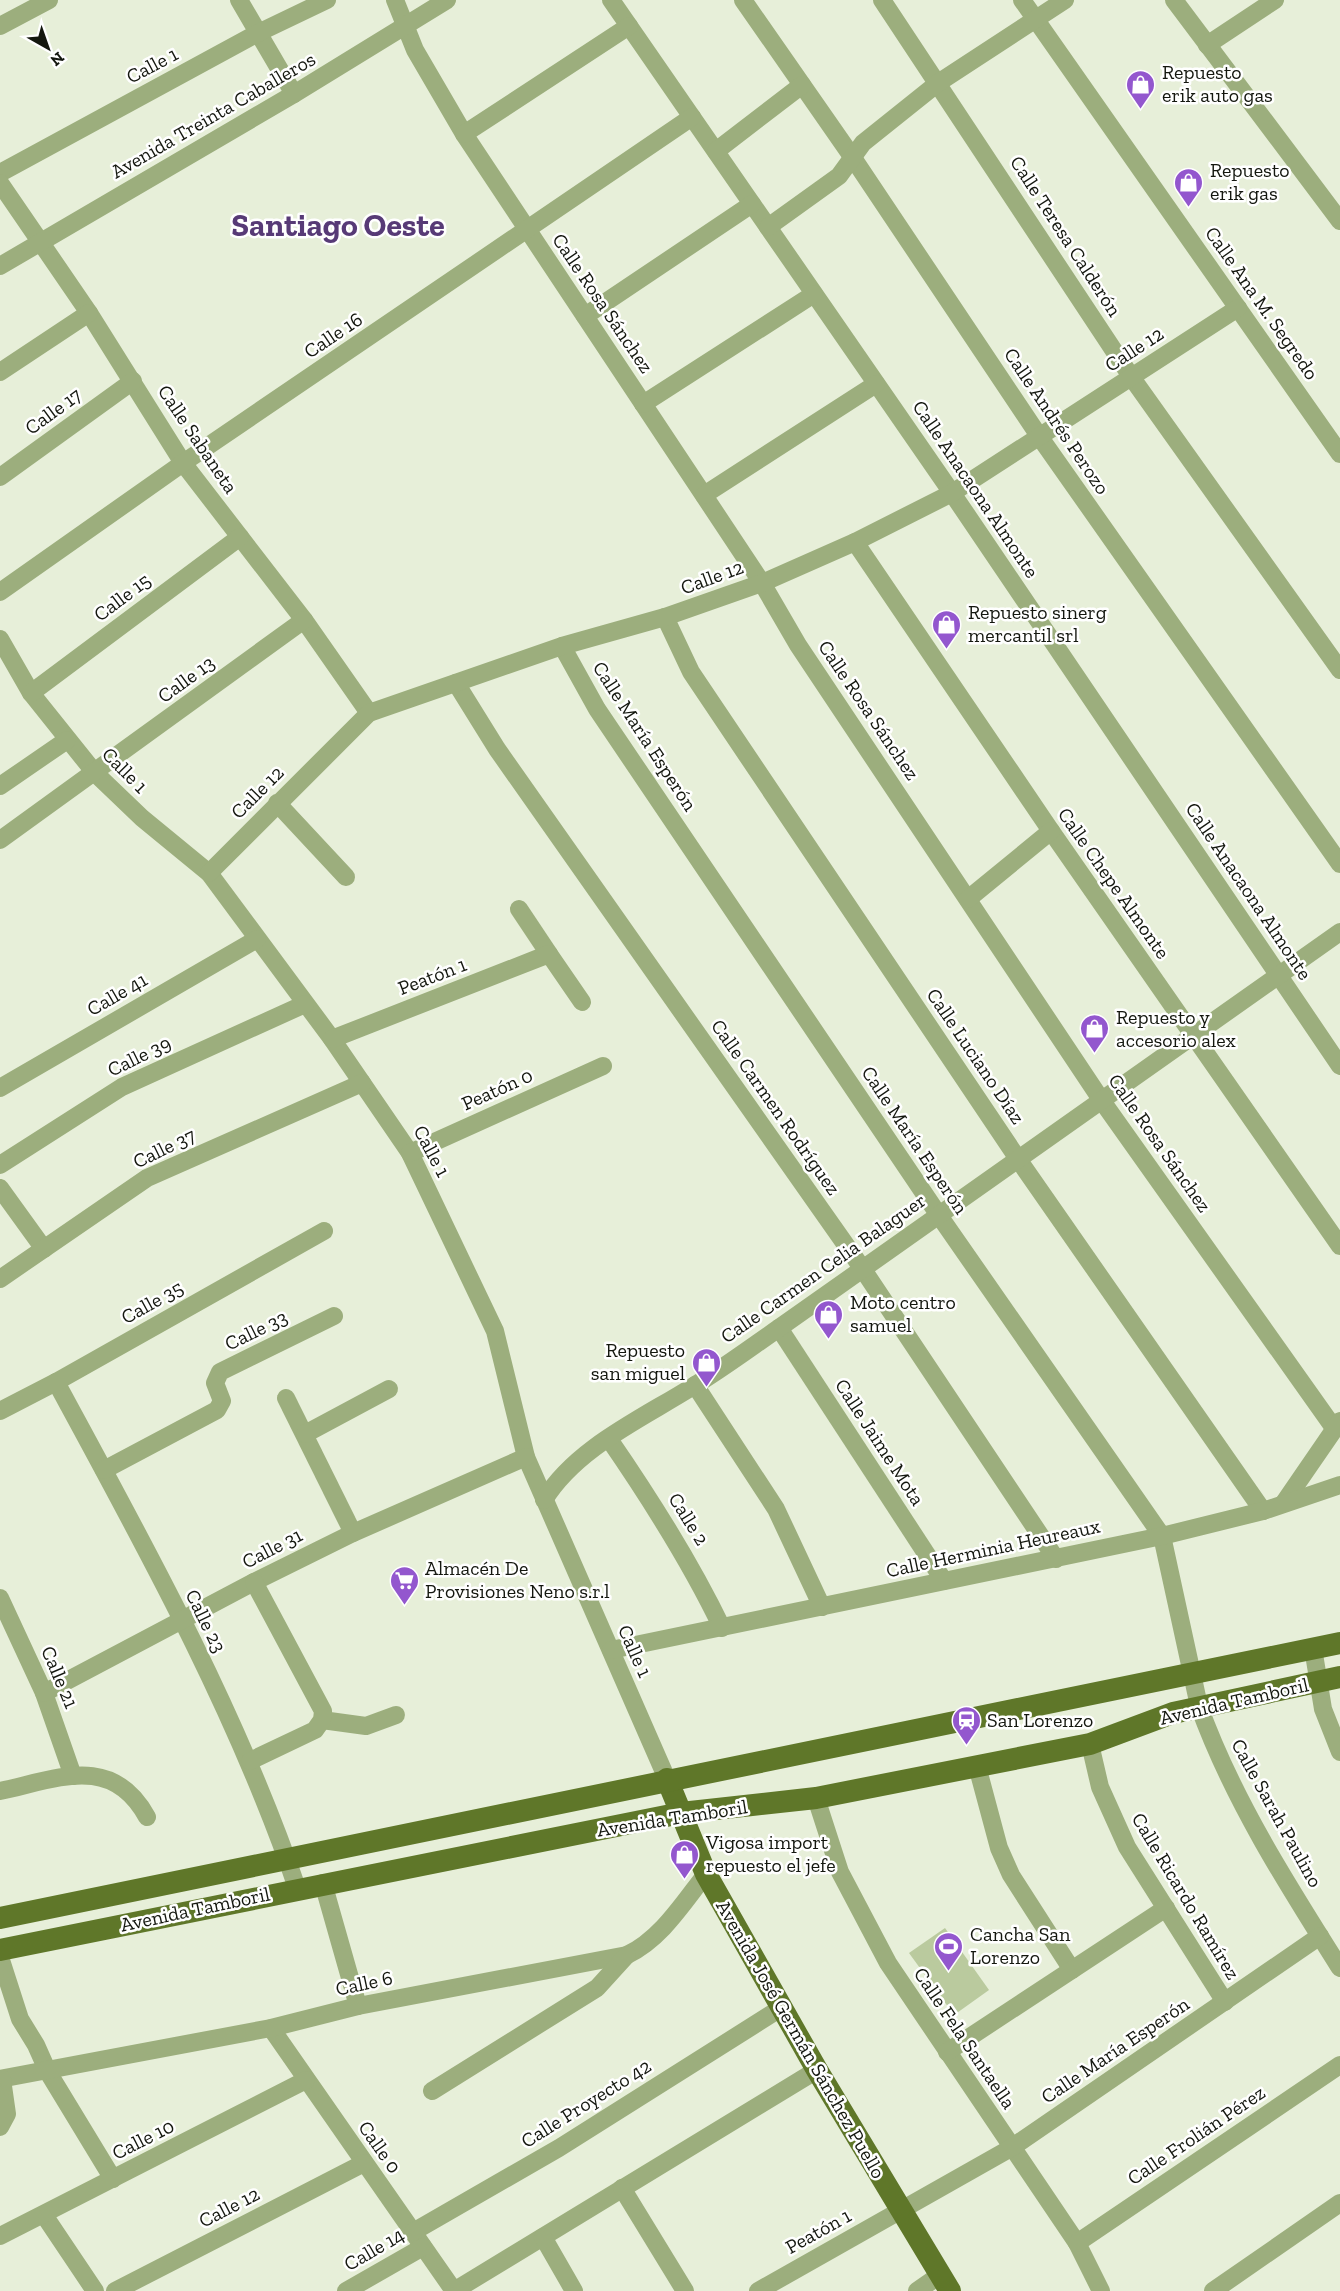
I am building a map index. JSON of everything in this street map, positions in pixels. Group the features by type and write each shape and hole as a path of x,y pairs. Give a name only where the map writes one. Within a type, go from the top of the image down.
{"main road":[{"name":"Avenida Tamboril","path":"0,1918 667,1779 1340,1643"},
{"name":"Avenida Tamboril","path":"0,1950 297,1888 681,1813 816,1798 1090,1744 1173,1713 1330,1679"},
{"name":"Avenida José Germán Sánchez Puello","path":"667,1779 705,1874 817,2070 945,2283"}],"street":[{"path":"0,26 49,0"},
{"path":"239,0 294,94"},
{"name":"Calle 1","path":"0,173 258,33 327,0"},
{"name":"Calle Rosa Sánchez","path":"395,0 405,27 464,134 762,583 798,645 1102,1101 1337,1424"},
{"name":"Avenida Treinta Caballeros","path":"0,266 294,94 447,0"},
{"name":"Calle Anacaona Almonte","path":"611,0 952,493 1340,1066"},
{"name":"Calle Andrés Perozo","path":"743,0 853,158 1039,436 1340,864"},
{"name":"Calle Teresa Calderón","path":"882,0 1132,378 1340,670"},
{"name":"Calle Ana M. Segredo","path":"1022,0 1340,454"},
{"path":"768,226 839,176 863,143 938,82 1065,0"},
{"path":"1174,0 1340,221"},
{"path":"1207,45 1275,0"},
{"path":"464,134 629,26"},
{"path":"716,152 802,85"},
{"name":"Calle 16","path":"0,592 183,463 528,231 692,117"},
{"name":"Calle Sabaneta","path":"0,183 89,313 183,463 304,620 369,713"},
{"path":"585,316 752,204"},
{"path":"643,404 814,294"},
{"name":"Calle 12","path":"208,873 369,713 562,646 665,617 762,583 855,543 952,493 1238,308"},
{"path":"0,372 89,313"},
{"name":"Calle 17","path":"0,477 133,381"},
{"path":"704,495 876,384"},
{"name":"Calle 15","path":"31,693 240,537"},
{"name":"Calle Chepe Almonte","path":"855,543 1051,831 1340,1246"},
{"name":"Calle Luciano Díaz","path":"665,617 691,672 1018,1159 1263,1511"},
{"name":"Calle 13","path":"0,840 304,620"},
{"name":"Calle 1","path":"0,639 5,664 95,773 142,818 208,873 332,1039 410,1153 495,1331 526,1456 667,1779"},
{"name":"Calle María Esperón","path":"562,646 597,708 938,1214 1162,1536 1192,1673"},
{"name":"Calle Carmen Rodríguez","path":"456,683 504,759 862,1268 1056,1559"},
{"path":"0,786 67,740"},
{"path":"277,803 346,877"},
{"path":"968,899 1051,831"},
{"path":"519,909 582,1002"},
{"name":"Calle Carmen Celia Balaguer","path":"544,1500 567,1469 609,1439 695,1385 779,1328 1340,932"},
{"name":"Calle 41","path":"0,1088 257,939"},
{"name":"Peatón 1","path":"332,1039 549,954"},
{"name":"Calle 39","path":"0,1165 122,1087 305,1004"},
{"name":"Peatón 0","path":"410,1153 603,1066"},
{"name":"Calle 37","path":"0,1279 147,1178 362,1083"},
{"path":"0,1188 44,1249"},
{"name":"Calle 35","path":"0,1411 56,1382 324,1231"},
{"name":"Calle 33","path":"104,1470 217,1410 222,1401 215,1383 220,1372 334,1316"},
{"name":"Calle Jaime Mota","path":"779,1328 944,1581"},
{"name":"Calle 23","path":"56,1382 182,1622 250,1761 297,1888"},
{"path":"695,1385 776,1509 822,1607"},
{"path":"305,1434 389,1389"},
{"path":"286,1398 353,1533"},
{"path":"1283,1503 1337,1424"},
{"name":"Calle 2","path":"609,1439 669,1527 696,1574 722,1628"},
{"name":"Calle 31","path":"44,1694 254,1582 353,1533 526,1456"},
{"name":"Calle Herminia Heureaux","path":"610,1650 1162,1536 1263,1511 1340,1485"},
{"path":"250,1761 305,1736 315,1730 322,1720 320,1705 254,1582"},
{"name":"Calle 21","path":"0,1598 44,1694 73,1776"},
{"path":"1313,1648 1330,1679 1323,1709 1340,1752"},
{"name":"Calle Sarah Paulino","path":"1192,1673 1199,1706 1224,1771 1340,1968"},
{"path":"322,1720 366,1726 396,1715"},
{"name":"Calle Ricardo Ramírez","path":"1090,1744 1100,1787 1127,1848 1225,2002"},
{"path":"977,1766 999,1848 1011,1875 1072,1970"},
{"path":"0,1791 89,1774 109,1779 138,1800 147,1817"},
{"name":"Calle Fela Santaella","path":"816,1798 840,1872 888,1963 1077,2243 1101,2291"},
{"name":"Calle 6","path":"1,2079 48,2072 271,2028 358,2007 627,1954 641,1948 653,1938 705,1874"},
{"path":"323,1883 358,2007"},
{"path":"947,2052 1166,1908"},
{"name":"Calle María Esperón","path":"901,2211 1011,2148 1320,1936"},
{"path":"432,2091 597,1988 627,1954"},
{"path":"0,1957 14,2004 48,2072 113,2180"},
{"name":"Calle Proyecto 42","path":"418,2239 781,2008"},
{"name":"Calle 0","path":"271,2028 454,2291"},
{"name":"Calle Frolián Pérez","path":"1077,2243 1340,2065"},
{"path":"454,2291 817,2070"},
{"path":"0,2127 7,2114 1,2079"},
{"name":"Calle 10","path":"0,2236 306,2080"},
{"name":"Calle 12","path":"115,2291 364,2163"},
{"path":"622,2188 685,2291"},
{"path":"1213,2291 1340,2203"},
{"name":"Peatón 1","path":"758,2291 901,2211"},
{"path":"44,2215 95,2291"},
{"path":"543,2237 574,2291"},
{"name":"Calle 14","path":"346,2291 418,2239"},
{"path":"917,2291 945,2283"}],"green space":[{"name":"Cancha San Lorenzo","path":"945,1928 989,1990 954,2015 909,1953"}],"place":[{"name":"Repuesto erik auto gas","path":"1141,110"},
{"name":"Repuesto erik gas","path":"1189,208"},
{"name":"Repuesto sinerg mercantil srl","path":"947,650"},
{"name":"Repuesto y accesorio alex","path":"1095,1054"},
{"name":"Moto centro samuel","path":"829,1340"},
{"name":"Repuesto san miguel","path":"706,1388"},
{"name":"Almacén De Provisiones Neno s.r.l","path":"404,1606"},
{"name":"San Lorenzo","path":"966,1746"},
{"name":"Vigosa import repuesto el jefe","path":"685,1880"},
{"name":"Cancha San Lorenzo","path":"949,1972"}],"district":[{"name":"Santiago Oeste","path":"338,225"}]}
